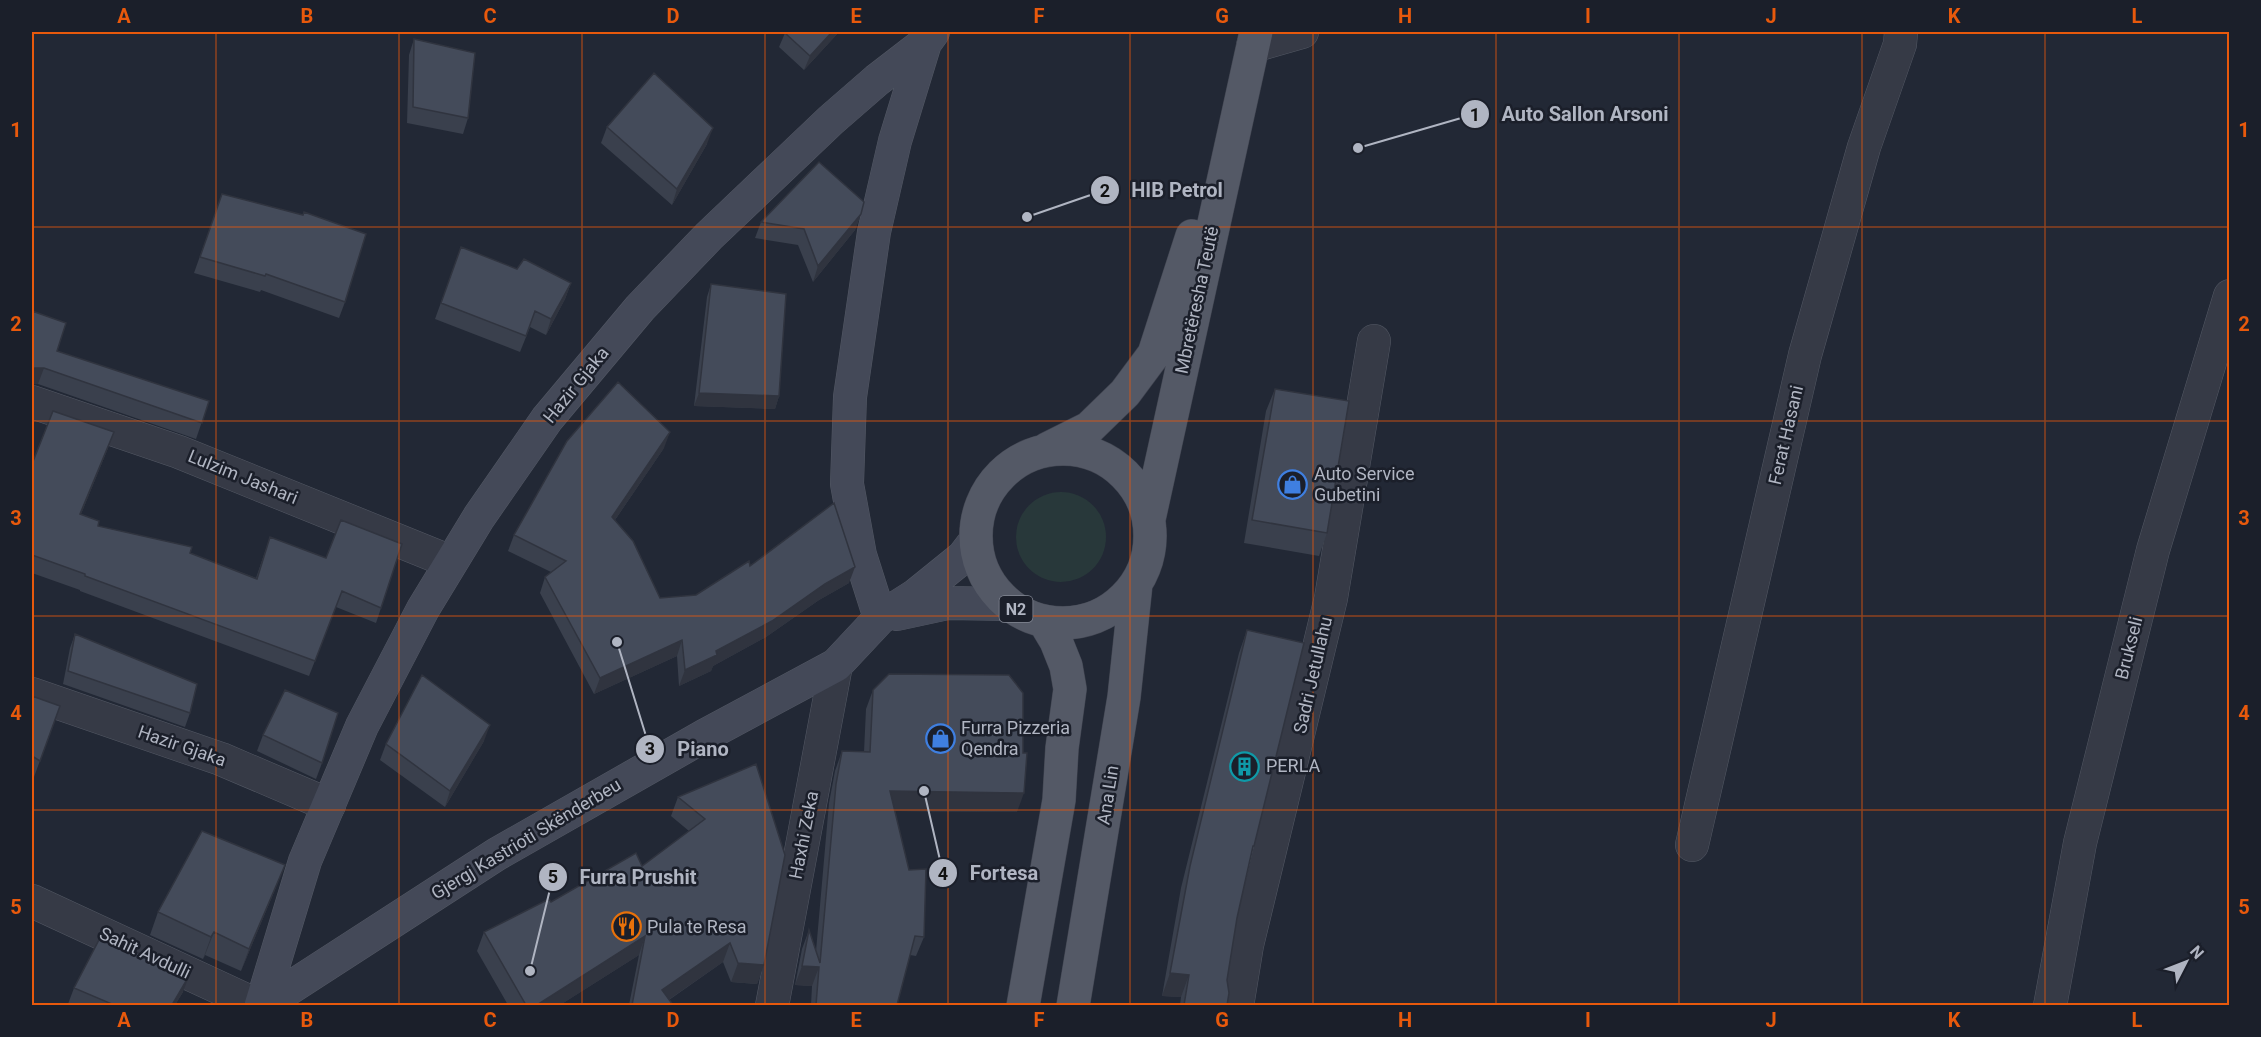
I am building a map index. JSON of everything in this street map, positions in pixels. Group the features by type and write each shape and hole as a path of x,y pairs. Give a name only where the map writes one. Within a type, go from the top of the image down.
{"main road":[{"name":"Mbretëresha Teutë","path":"1044,451 1089,428 1125,393 1154,354 1254,39"},
{"name":"Mbretëresha Teutë","path":"1149,519 1254,39"},
{"name":"N2","path":"1073,450 1102,458 1132,483 1143,500 1149,519 1150,542 1146,564 1136,584 1112,609 1096,617 1062,623 1044,621 1025,615 1008,604 995,591 985,576 979,558 976,540 977,520 983,500 1008,468 1024,457 1044,451 1073,450"},
{"name":"Ana Lin","path":"1073,1005 1124,697 1136,584"},
{"name":"N2","path":"1023,1005 1059,800 1062,748 1070,689 1066,666 1056,641 1044,621"}],"street":[{"path":"1254,39 1302,32"},
{"name":"Ferat Hasani","path":"1692,845 1805,355 1864,147 1900,44 1902,32"},
{"name":"Hazir Gjaka","path":"261,1005 304,861 362,726 423,609 479,517 547,419 640,308 709,236 831,120 929,37"},
{"name":"Hazir Gjaka","path":"880,618 860,555 847,484 850,397 874,232 895,141 929,37"},
{"name":"Brukseli","path":"2050,1005 2080,843 2153,550 2229,296"},
{"name":"Sadri Jetullahu","path":"1237,1005 1247,945 1331,598 1374,341"},
{"name":"Lulzim Jashari","path":"32,402 179,452 451,562"},
{"name":"Gjergj Kastrioti Skënderbeu","path":"261,1005 497,854 704,736 836,665 880,618 963,557 976,540"},
{"path":"880,618 948,603 1008,604"},
{"name":"Haxhi Zeka","path":"772,1005 836,665"},
{"name":"Hazir Gjaka","path":"32,694 221,759 329,805"},
{"name":"Sahit Avdulli","path":"32,901 261,1005"}],"shaded area":[{"path":"1061,492 1078,495 1093,505 1103,520 1106,537 1103,554 1093,569 1078,579 1061,582 1044,579 1029,569 1019,554 1016,537 1019,520 1029,505 1044,495"}],"building":[{"path":"786,32 832,32 810,56"},
{"path":"414,39 475,53 468,118 413,107"},
{"path":"654,73 713,128 677,189 607,127"},
{"path":"819,162 864,202 861,214 818,266 804,229 761,222"},
{"path":"222,194 303,215 304,212 366,234 345,302 266,274 265,276 200,257"},
{"path":"461,247 517,269 524,259 571,283 551,319 535,311 526,336 441,303"},
{"path":"711,284 786,294 779,396 699,393"},
{"path":"32,311 66,323 57,351 209,401 202,423 44,368 32,369"},
{"path":"618,382 670,432 612,517 633,541 660,598 696,595 749,561 750,566 834,503 855,567 825,584 772,621 716,651 717,655 685,670 682,640 600,678 545,577 566,561 514,535 567,441"},
{"name":"Auto Service Gubetini","path":"1275,389 1349,401 1327,533 1252,520"},
{"path":"53,411 114,432 80,514 99,521 98,526 192,547 190,553 257,579 270,537 326,558 341,520 402,544 381,608 342,591 315,661 32,555 32,464"},
{"path":"1247,630 1304,643 1237,918 1227,980 1229,993 1227,1005 1184,1005 1189,975 1170,973 1190,866"},
{"path":"75,634 197,684 190,713 68,671"},
{"path":"889,674 1009,675 1023,693 1023,753 1027,753 1024,793 890,791 909,870 926,869 924,937 915,936 897,1005 816,1005 819,967 802,966 809,930 820,963 836,784 842,751 870,752 873,690"},
{"path":"422,675 490,725 450,791 386,744"},
{"path":"285,690 338,713 322,763 263,735"},
{"path":"32,696 60,706 40,761 32,756"},
{"path":"756,764 785,855 764,965 738,963 730,943 662,990 673,1005 632,1005 645,936 537,1005 526,1005 484,932 549,899 551,902 636,853 642,866 705,819 678,797"},
{"path":"202,831 285,865 249,949 214,932 211,937 158,912"},
{"path":"101,936 189,976 172,1005 114,1005 74,988"}],"place":[{"name":"Auto Sallon Arsoni","path":"1358,148"},
{"name":"HIB Petrol","path":"1027,217"},
{"name":"Auto Service Gubetini","path":"1293,484"},
{"name":"Piano","path":"617,642"},
{"name":"Furra Pizzeria Qendra","path":"940,738"},
{"name":"PERLA","path":"1245,766"},
{"name":"Fortesa","path":"924,791"},
{"name":"Pula te Resa","path":"626,927"},
{"name":"Furra Prushit","path":"530,971"}]}
